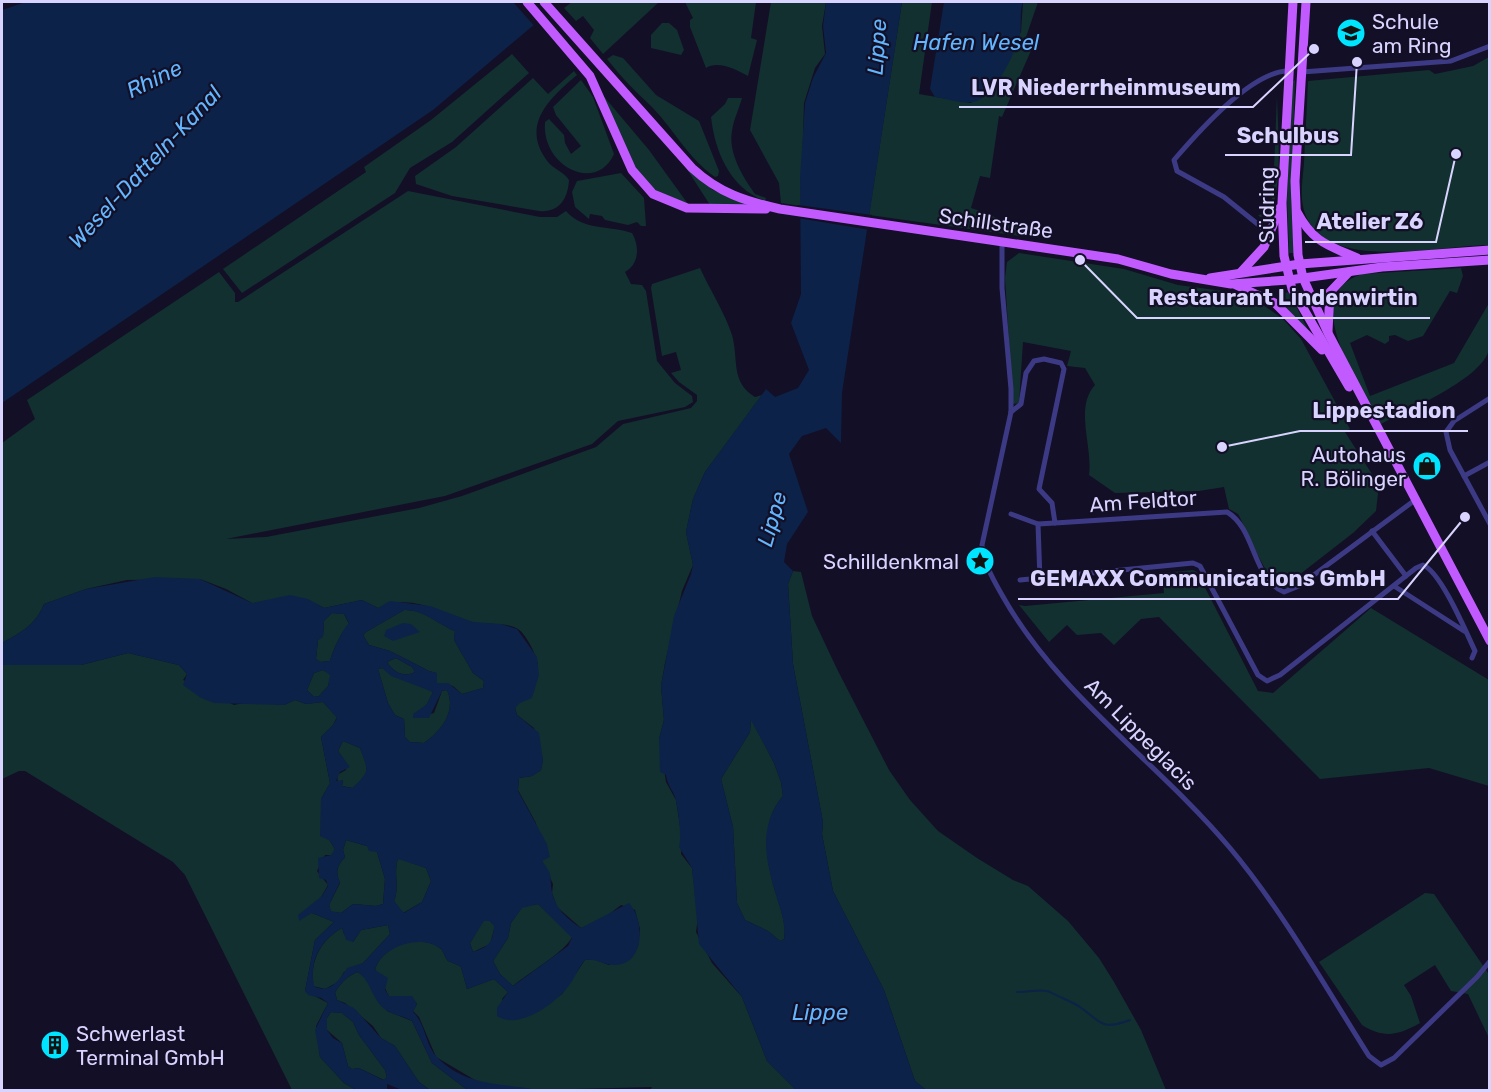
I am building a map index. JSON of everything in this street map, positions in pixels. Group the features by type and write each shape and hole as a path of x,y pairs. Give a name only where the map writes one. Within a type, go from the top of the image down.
{"main road":[{"path":"527,2 590,76 632,170 653,194 687,208 780,209"},
{"path":"544,2 692,168 712,186 743,200 780,209"},
{"name":"Südring","path":"1293,2 1282,203 1286,265 1289,280 1331,359"},
{"name":"Südring","path":"1306,2 1295,207 1300,264 1303,278 1328,333 1398,469"},
{"path":"1289,71 1302,72"},
{"path":"1239,273 1256,258 1270,234 1282,203"},
{"path":"1295,207 1310,234 1318,241 1359,259"},
{"name":"Schillstraße","path":"780,209 1118,259 1171,274 1231,284 1289,280 1467,257 1490,250"},
{"name":"Schillstraße","path":"1204,279 1286,265 1359,259 1467,257 1490,260"},
{"path":"1328,333 1330,292 1350,271"},
{"path":"1231,284 1275,303 1331,359 1398,469 1490,641"}],"street":[{"path":"1302,72 1451,61 1490,46"},
{"path":"1270,234 1224,197 1177,171 1174,160 1252,83 1280,71 1289,71"},
{"name":"Am Lippeglacis","path":"1002,242 1002,288 1011,412 982,545 984,560 1024,631 1052,668 1229,847 1301,950 1369,1056 1381,1065 1394,1058 1470,984 1490,961"},
{"path":"1011,412 1021,404 1026,373 1034,361 1044,359 1061,363 1064,369 1039,489 1052,502 1056,523 1038,524 1011,514"},
{"path":"1490,398 1454,421 1446,432 1450,450 1490,524"},
{"path":"1464,476 1490,462"},
{"name":"Am Feldtor","path":"1056,523 1227,512 1240,524 1270,583 1284,592 1299,586 1415,500"},
{"path":"1038,524 1040,580"},
{"path":"1372,531 1406,576"},
{"path":"1020,580 1040,580 1193,563 1200,566 1258,675 1267,681 1280,675 1406,576 1424,565 1434,572 1466,632 1475,651 1472,658"},
{"path":"1394,586 1466,632"}],"green space":[{"path":"572,2 659,2 603,54 590,38 594,30 583,16 576,21 564,8"},
{"path":"685,2 756,2 751,38 757,40 748,76 722,65 706,68 690,27 690,20 693,18"},
{"path":"771,2 826,2 822,26 825,54 815,68 804,103 801,206 781,203 779,183 750,130"},
{"path":"902,2 932,2 919,94 971,103 1021,32 1023,2 1038,2 1026,37 1036,39 1002,117 999,116 990,178 980,176 971,208 1019,225 1019,236 869,215"},
{"path":"662,23 669,23 677,30 684,50 681,55 651,48 651,35"},
{"path":"512,54 529,73 452,142 410,168 395,193 242,293 223,269 366,172 364,167 431,120"},
{"path":"613,55 623,58 656,95 699,121 719,171 718,176 715,177 697,162 660,116 618,72 607,59"},
{"path":"1489,57 1489,245 1379,252 1351,248 1327,240 1310,224 1302,199 1308,81 1429,70 1435,74 1473,66"},
{"path":"574,71 577,75 549,102 538,124 537,136 540,149 548,162 569,180 567,193 557,207 552,210 539,211 452,196 416,184 415,176 456,147 533,78 548,94"},
{"path":"581,80 593,97 614,154 606,166 595,172 583,173 571,170 560,162 546,138 545,122 549,119 564,135 565,143 571,154 581,146 556,115 553,107"},
{"path":"1295,80 1291,202 1294,253 1289,253 1287,199 1292,82"},
{"path":"601,93 649,150 688,204 668,197 641,175 624,145"},
{"path":"1277,95 1279,157 1277,188 1270,216 1260,217 1258,215 1269,213 1273,194"},
{"path":"728,98 742,98 732,131 734,156 750,187 755,194 766,198 765,201 742,187 734,178 726,167 716,143 711,117"},
{"path":"683,163 713,190 751,205 712,208"},
{"path":"621,173 644,198 646,226 641,226 637,222 628,225 590,214 589,219 575,207 572,192 577,181"},
{"path":"408,191 540,217 557,217 566,211 588,225 632,233 637,255 630,269 625,272 631,284 642,285 646,291 657,361 675,383 692,396 693,402 685,407 618,421 592,444 445,496 226,539 266,537 419,508 462,496 596,447 623,424 691,408 697,401 697,395 671,373 681,370 676,352 662,356 651,288 652,284 700,268 732,335 737,369 742,384 755,397 762,395 705,472 693,499 686,532 693,565 682,591 665,663 661,686 664,720 659,739 666,782 676,800 682,839 681,854 692,868 698,917 696,932 712,963 742,997 767,1061 796,1090 650,1090 652,1087 538,1090 480,1083 436,1057 419,1017 413,1011 417,1004 411,996 389,996 375,970 385,954 393,948 413,942 433,944 441,949 448,961 461,967 467,989 494,979 508,992 502,999 513,1020 538,1011 562,994 585,960 593,959 609,965 638,947 640,929 635,910 621,905 603,919 581,928 557,907 552,893 553,884 542,861 536,823 518,790 519,778 532,776 541,770 543,760 534,728 517,715 515,708 538,665 531,646 518,629 507,625 472,622 414,603 402,602 378,608 362,600 324,608 304,599 288,598 252,603 226,589 200,579 127,580 86,589 44,604 32,623 2,643 2,443 35,419 27,400 219,272 235,293 235,302 238,302"},
{"path":"1019,253 1124,269 1178,285 1223,291 1256,300 1283,319 1301,339 1350,429 1345,432 1379,485 1376,511 1353,533 1299,575 1302,581 1284,588 1271,577 1264,567 1238,514 1229,509 1224,487 1199,491 1115,493 1089,475 1085,416 1089,394 1095,385 1085,368 1067,366 1071,351 1023,342 1019,403 1013,404 1005,278 1007,262"},
{"path":"1461,268 1463,276 1457,293 1450,291 1423,336 1408,341 1395,335 1389,336 1389,341 1385,344 1367,335 1350,343 1370,396 1454,363 1489,303 1490,344 1484,360 1459,382 1381,424 1360,388 1339,343 1334,321 1334,301 1343,285 1362,274"},
{"path":"1289,292 1308,330 1278,302 1284,293"},
{"path":"1193,570 1197,572 1258,691 1273,693 1371,608 1489,680 1489,786 1429,768 1320,779 1159,617 1141,619 1114,645 1101,633 1077,635 1067,625 1049,642 1019,605 1164,593 1162,573"},
{"path":"793,571 801,572 812,616 837,669 889,770 910,800 938,831 1013,880 1028,886 1068,921 1099,958 1114,982 1141,1030 1166,1090 926,1090 915,1081 884,990 833,891 822,834 823,822 793,664 788,584"},
{"path":"404,610 424,614 455,631 454,640 473,673 484,681 483,688 462,694 453,686 437,683 436,673 390,651 369,645 363,635 366,632"},
{"path":"332,613 344,614 349,624 338,641 330,661 320,662 316,659 318,640 323,636 324,621"},
{"path":"128,653 179,665 187,674 183,680 234,705 248,702 284,705 295,700 306,704 323,702 337,717 333,725 321,737 330,783 321,799 330,841 335,849 332,855 325,855 317,871 328,885 312,913 334,922 315,940 305,991 328,1003 316,1026 320,1057 344,1083 356,1090 292,1090 185,875 173,862 25,771 19,771 2,779 2,665 81,665"},
{"path":"396,658 412,667 415,672 403,674 392,669 387,662"},
{"path":"382,668 433,692 427,704 413,718 434,713 442,691 447,690 450,706 445,721 424,743 410,742 405,737 404,719 395,715 388,703 378,669"},
{"path":"323,670 331,675 328,686 319,696 314,697 307,690 314,673"},
{"path":"751,719 774,763 783,796 770,818 767,843 772,881 784,922 784,939 780,941 768,931 745,920 737,903 733,827 721,779 750,732"},
{"path":"343,741 360,748 367,770 353,788 342,786 343,780 338,783 337,775 346,770 347,764 338,751"},
{"path":"346,840 367,846 377,852 385,879 383,904 376,906 353,904 341,913 331,912 329,905 340,883 338,869 345,857 343,850"},
{"path":"398,858 426,868 431,881 422,902 403,913 394,901"},
{"path":"1425,893 1434,894 1489,972 1489,1038 1468,994 1451,991 1435,965 1404,985 1411,996 1420,1023 1398,1033 1384,1034 1362,1025 1319,962"},
{"path":"538,904 572,937 554,956 513,986 500,974 493,961 508,938 511,923 522,907"},
{"path":"483,921 490,921 495,926 490,944 473,952 470,943"},
{"path":"388,925 390,934 363,963 344,972 338,982 325,989 313,986 315,959 328,938 342,928 344,934 353,942 361,930"},
{"path":"358,972 366,978 387,1011 412,1021 432,1063 466,1089 472,1090 430,1090 419,1082 395,1046 381,1038 373,1026 345,1003 337,1000 335,992 342,982"},
{"path":"331,1012 342,1013 353,1022 359,1035 385,1070 387,1077 384,1080 359,1068 352,1069 348,1066 342,1043 327,1030 327,1018"}],"water":[{"path":"26,2 561,2 433,110 2,403 2,10"},
{"name":"Lippe","path":"826,2 902,2 842,393 841,443 826,428 802,436 789,454 808,512 787,544 784,562 793,571 788,584 793,664 823,822 822,834 833,891 884,990 915,1081 926,1090 796,1090 767,1061 742,997 699,944 692,868 679,847 679,822 675,797 666,775 660,772 659,739 664,720 661,686 674,616 693,565 686,532 693,499 705,472 766,389 775,397 798,388 809,370 791,323 801,294 800,178 805,103 813,78 826,53 823,26","holes":["751,720 774,763 783,796 770,820 766,845 767,858 784,923 784,939 780,941 768,931 745,920 737,903 733,827 721,779 750,732"]},
{"name":"Hafen Wesel","path":"944,2 1023,2 1020,34 1009,63 988,93 973,102 959,102 935,97 930,89"},
{"path":"155,577 200,579 252,603 290,595 308,599 324,608 362,600 378,608 390,601 430,606 473,622 501,624 517,629 537,657 539,675 532,698 515,708 517,715 539,733 543,760 541,770 532,776 519,778 518,791 547,844 550,857 542,861 550,873 554,898 562,913 581,928 629,903 638,919 640,939 637,948 626,962 617,965 585,960 570,984 556,999 536,1013 515,1020 506,1020 497,1016 497,1008 508,992 494,979 467,989 461,967 448,961 441,949 433,944 413,942 403,944 385,954 375,970 388,978 385,990 389,996 412,996 417,1004 413,1012 421,1022 430,1047 448,1067 472,1079 538,1090 466,1089 432,1063 412,1021 389,1012 381,1006 363,976 358,972 342,982 335,992 337,1000 354,1008 381,1038 395,1046 419,1082 430,1090 402,1090 387,1084 387,1090 356,1090 344,1083 320,1057 315,1030 328,1003 321,998 308,995 305,991 315,940 334,922 312,913 299,921 298,915 322,896 328,886 326,880 319,878 318,858 331,855 335,849 330,841 320,836 321,799 330,783 321,737 337,718 323,702 306,704 295,700 284,705 214,703 201,698 183,685 187,674 179,665 128,653 81,665 2,665 2,643 32,623 44,604 86,589","holes":["404,610 424,614 455,631 454,640 473,673 484,681 483,688 462,694 448,683 437,683 437,673 390,651 369,645 363,635","332,613 344,614 349,623 330,661 321,662 316,659 318,640 323,637 324,621","396,658 412,667 415,672 403,674 392,669 387,662","382,668 391,676 433,692 427,704 413,714 413,718 429,718 442,691 447,690 450,706 445,721 424,743 410,742 405,737 404,719 395,715 388,703 378,669","323,670 330,675 328,686 319,696 314,697 307,690 314,673","343,741 360,748 366,766 362,778 352,788 342,786 343,780 336,781 340,772 350,767 338,751","346,840 367,846 369,851 377,852 385,879 383,904 376,906 353,904 341,913 331,911 329,905 340,882 338,869 345,857 343,850","398,859 426,868 431,881 422,902 404,913 394,901","538,904 572,938 568,946 513,986 500,974 493,961 508,938 511,923 522,908","484,921 490,921 494,926 493,936 486,946 473,952 470,943","388,925 390,934 363,963 347,968 338,981 330,987 325,989 314,986 313,968 318,952 328,938 342,928 346,940 353,942 361,930","331,1012 342,1013 353,1022 359,1035 385,1070 387,1077 383,1080 359,1068 352,1069 348,1066 342,1043 333,1038 327,1030 327,1018"]},
{"path":"403,623 411,624 420,632 393,641 384,636 386,630"}],"pier":[{"path":"513,2 559,2 562,5 536,28"},
{"path":"798,205 872,215 870,230 798,218"}],"waterway":[{"path":"1017,992 1042,990 1050,992 1078,1005 1097,1021 1107,1025 1130,1020"}],"place":[{"name":"Schule am Ring","path":"1351,33"},
{"name":"LVR Niederrheinmuseum","path":"1314,49"},
{"name":"Schulbus","path":"1357,62"},
{"name":"Atelier Z6","path":"1456,154"},
{"name":"Restaurant Lindenwirtin","path":"1080,260"},
{"name":"Lippestadion","path":"1222,447"},
{"name":"Autohaus R. Bölinger","path":"1427,466"},
{"name":"GEMAXX Communications GmbH","path":"1465,517"},
{"name":"Schilldenkmal","path":"980,561"},
{"name":"Schwerlast Terminal GmbH","path":"55,1045"}],"water label":[{"name":"Rhine","path":"154,79"},
{"name":"Wesel-Datteln-Kanal","path":"145,167"}]}
